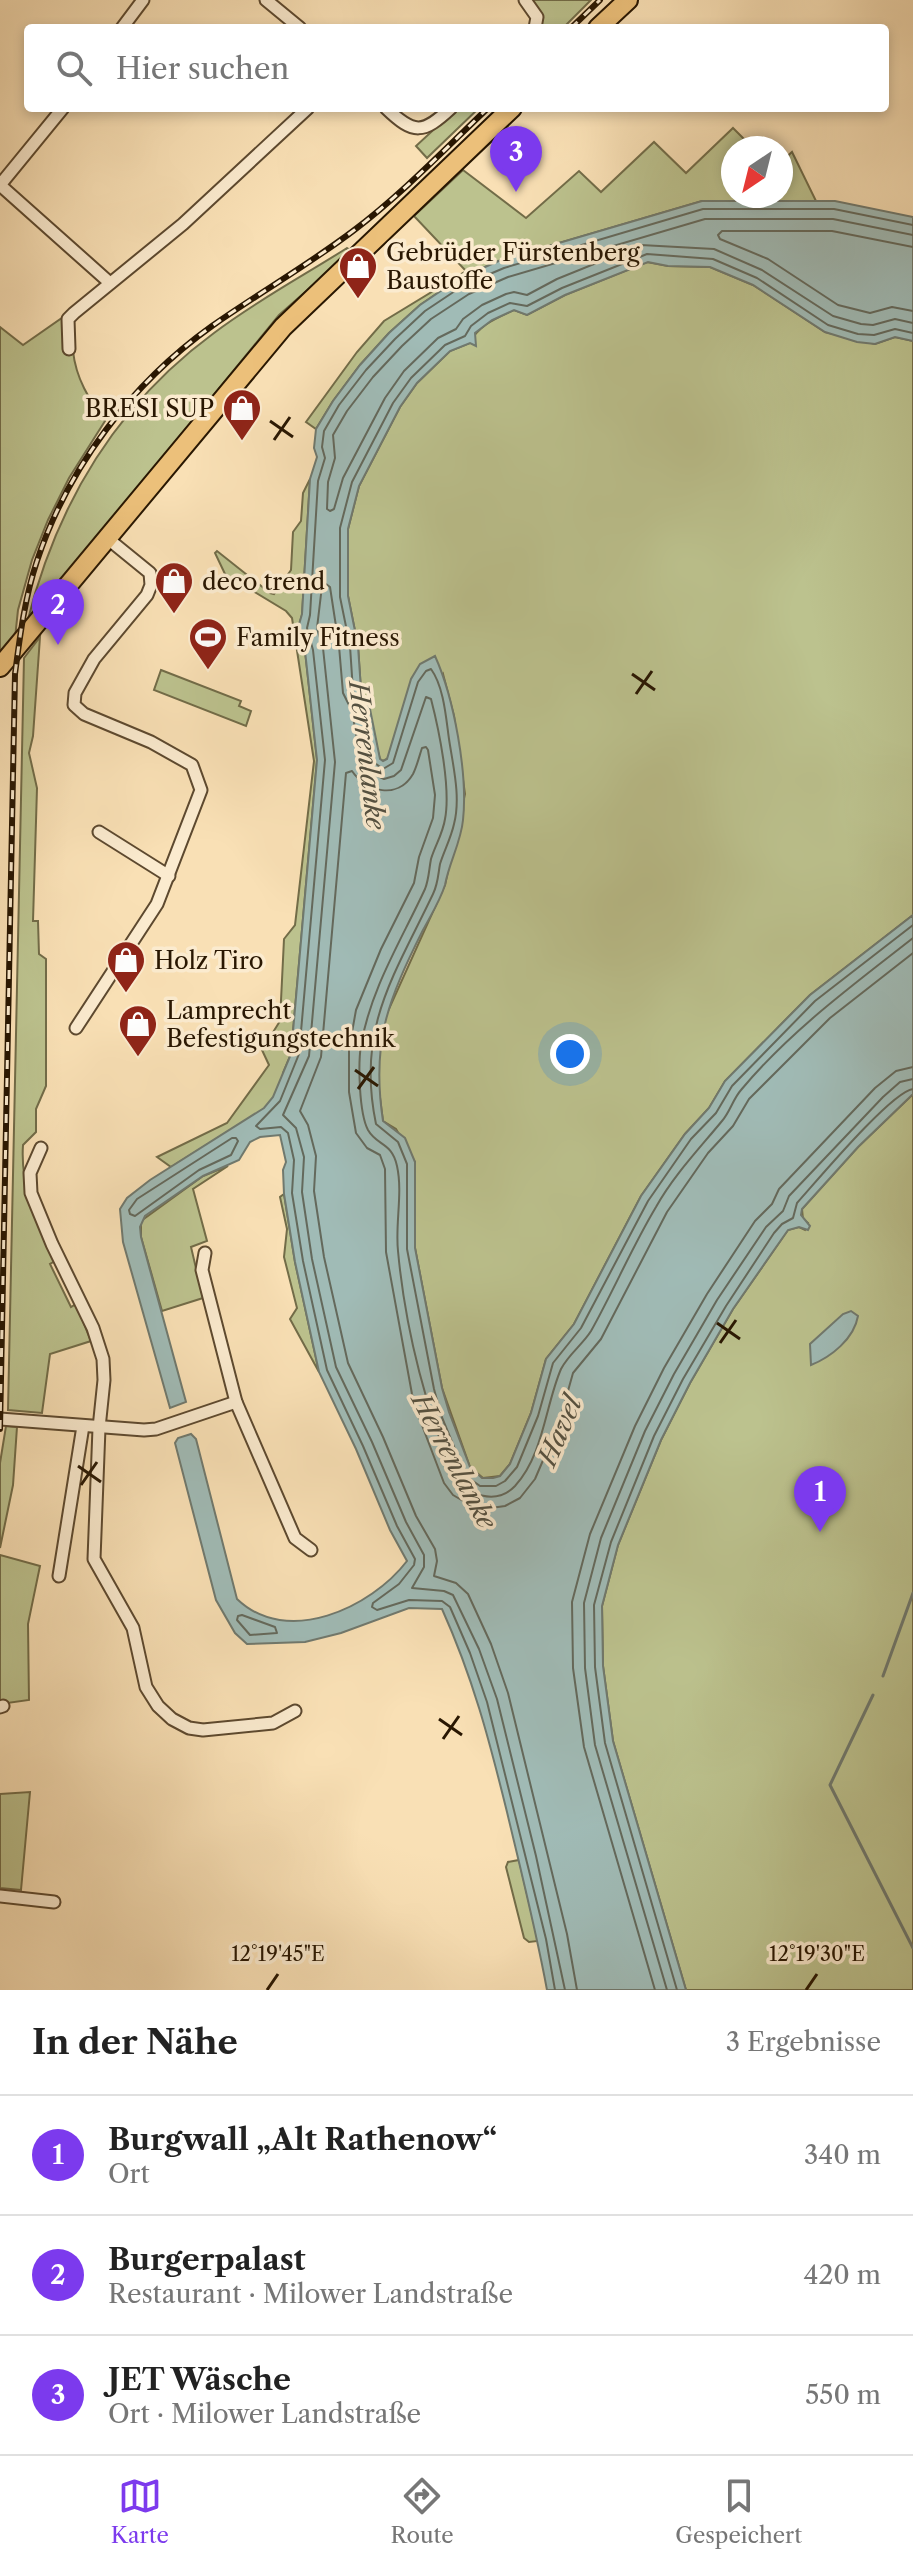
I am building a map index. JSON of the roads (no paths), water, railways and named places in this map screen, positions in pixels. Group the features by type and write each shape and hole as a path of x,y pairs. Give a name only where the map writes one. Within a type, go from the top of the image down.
{"main road":[{"path":"602,24 628,0"},
{"path":"0,667 283,327 508,112"}],"street":[{"path":"125,24 143,0"},
{"path":"266,0 295,24"},
{"path":"525,0 533,8 536,24"},
{"path":"60,112 0,185 110,283"},
{"path":"69,349 68,319 183,224 304,112"},
{"path":"390,112 402,124 418,129 433,124 446,112"},
{"path":"76,1028 157,904 201,790 192,765 151,742 84,714 74,705 75,693 94,659 140,605 151,585 150,573 107,538"},
{"path":"99,832 169,876"},
{"path":"41,1148 30,1173 31,1193 99,1345 104,1380 94,1559 133,1628 143,1676 152,1697 172,1719 189,1728 203,1730 273,1723 295,1711"},
{"path":"205,1253 202,1270 236,1402 295,1538 311,1550"},
{"path":"0,1419 99,1428 156,1429 236,1402"},
{"path":"59,1576 83,1426"},
{"path":"0,1896 54,1902"}],"water":[{"path":"702,201 721,201 721,208 793,208 793,201 835,201 913,217 913,341 895,337 875,344 857,342 825,332 753,285 710,267 648,262 565,295 527,315 514,310 492,320 475,333 476,346 470,343 450,351 417,383 400,407 359,486 348,529 348,596 358,646 361,690 369,704 380,759 387,759 411,679 420,664 435,656 458,736 464,801 460,836 441,897 392,1000 385,1022 379,1068 383,1121 405,1138 415,1162 415,1248 442,1388 470,1467 482,1478 500,1476 510,1464 531,1413 546,1359 574,1324 641,1196 685,1134 709,1108 725,1081 810,995 913,915 913,1094 858,1147 802,1209 801,1215 810,1226 808,1230 799,1227 788,1230 733,1309 661,1440 618,1545 602,1606 603,1666 613,1741 686,1990 547,1990 487,1734 463,1660 442,1609 409,1608 341,1633 305,1642 247,1644 235,1633 216,1600 175,1443 178,1438 191,1434 196,1439 237,1599 257,1613 280,1620 327,1616 372,1594 407,1561 319,1372 295,1262 284,1194 283,1170 286,1162 280,1135 260,1137 250,1142 239,1160 203,1176 145,1216 140,1227 186,1402 170,1408 123,1242 120,1209 127,1198 150,1180 264,1108 273,1097 291,1054 317,760 305,651 298,628 302,614 310,479 317,457 314,448 316,429 360,365 389,333 420,305 460,278 501,260"},
{"path":"851,1311 858,1316 847,1340 834,1352 811,1365 810,1344 843,1314"}],"waterway":[{"path":"883,1676 913,1593"},
{"path":"873,1695 830,1785 913,1948"}],"railway":[{"path":"575,24 600,0"},
{"path":"0,1429 15,674 26,602 37,561 50,526 85,460 106,430 155,374 212,326 319,256 371,217 484,112"}],"place":[{"name":"JET Wäsche","path":"516,192"},
{"name":"Gebrüder Fürstenberg Baustoffe","path":"358,300"},
{"name":"BRESI SUP","path":"242,442"},
{"name":"deco trend","path":"174,615"},
{"name":"Burgerpalast","path":"58,645"},
{"name":"Family Fitness","path":"208,671"},
{"name":"Holz Tiro","path":"126,994"},
{"name":"Lamprecht Befestigungstechnik","path":"138,1058"},
{"name":"Burgwall „Alt Rathenow“","path":"820,1532"}],"water label":[{"name":"Herrenlanke","path":"367,755"},
{"name":"Havel","path":"560,1431"},
{"name":"Herrenlanke","path":"454,1461"}]}
